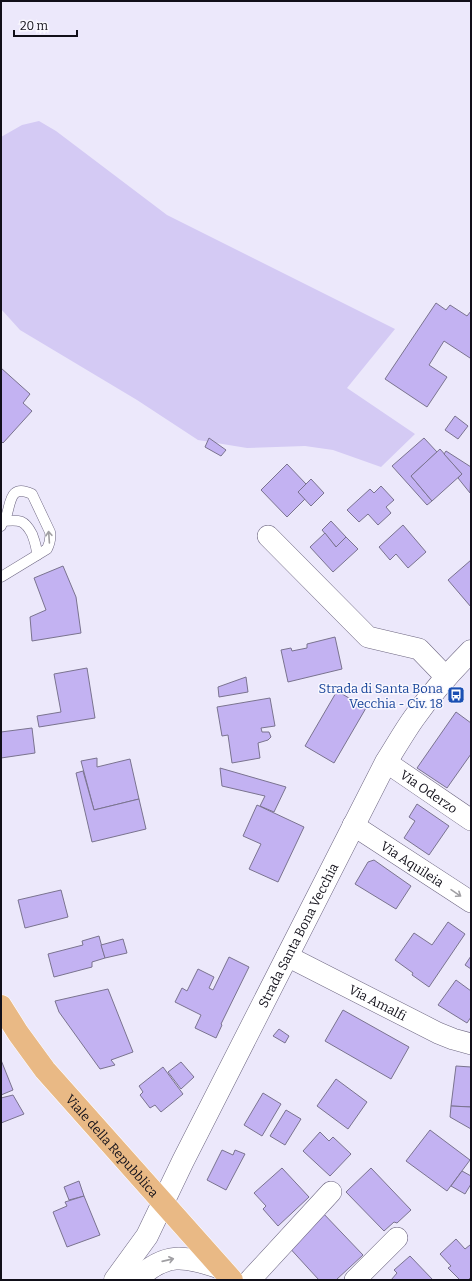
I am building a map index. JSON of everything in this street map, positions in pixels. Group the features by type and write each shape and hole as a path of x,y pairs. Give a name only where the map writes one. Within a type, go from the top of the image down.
{"main road":[{"name":"Viale della Repubblica","path":"1,1006 18,1033 45,1070 227,1274"}],"street":[{"path":"268,536 368,637 419,649 446,677"},
{"name":"Strada Santa Bona Vecchia","path":"115,1280 142,1245 164,1203 183,1161 386,762 414,718 446,677 471,651"},
{"name":"Via Oderzo","path":"386,762 471,820"},
{"name":"Via Aquileia","path":"353,825 471,902"},
{"name":"Via Amalfi","path":"287,956 438,1033 471,1044"},
{"path":"250,1280 331,1192"},
{"path":"355,1280 397,1238"},
{"path":"136,1280 153,1266 171,1259 184,1258 195,1259 227,1274"}],"lane":[{"path":"1,577 47,549 50,544 51,537 32,494 26,492 21,491 15,493 11,497 6,517 2,523"},
{"path":"2,523 14,520 27,525 36,544 37,555"}],"shaded area":[{"path":"39,121 56,131 167,215 395,329 347,388 415,434 381,467 333,450 305,446 247,448 198,440 137,400 20,330 1,309 1,137 22,125"}],"building":[{"path":"436,303 446,310 450,305 467,316 471,311 471,357 470,358 444,341 429,365 447,377 427,407 385,379"},
{"path":"1,368 30,394 23,403 32,411 3,443 1,441"},
{"path":"455,416 468,426 458,439 445,430"},
{"path":"209,438 226,450 221,456 205,447"},
{"path":"424,438 437,452 411,476 432,501 427,505 392,466"},
{"path":"440,449 462,474 432,501 411,476"},
{"path":"446,451 471,467 470,493 458,478 462,474 444,454"},
{"path":"287,464 306,484 298,492 305,499 287,517 261,490"},
{"path":"311,479 324,493 311,506 298,492"},
{"path":"381,486 394,500 386,507 391,513 378,525 368,514 359,522 347,510 370,489 374,493"},
{"path":"331,521 346,537 336,547 322,530"},
{"path":"403,525 426,552 408,568 396,554 390,560 379,547"},
{"path":"325,533 336,547 346,537 358,549 333,572 310,547"},
{"path":"471,560 471,607 448,580"},
{"path":"63,566 76,597 81,633 32,641 30,617 46,610 34,578"},
{"path":"335,637 342,669 288,682 281,650 291,648 292,651 307,648 307,644"},
{"path":"87,668 95,718 39,727 37,716 61,712 54,674"},
{"path":"246,677 248,692 219,697 218,687"},
{"path":"337,691 366,708 334,763 305,746"},
{"path":"270,698 275,726 261,728 262,732 269,732 271,737 268,740 258,743 260,758 232,763 228,735 222,736 217,707"},
{"path":"456,712 471,723 471,754 447,788 417,768"},
{"path":"32,728 35,753 1,758 1,732"},
{"path":"97,758 97,767 130,759 139,799 94,810 81,761"},
{"path":"220,768 286,787 274,812 260,806 265,796 222,786"},
{"path":"83,771 94,810 139,799 146,829 92,842 76,773"},
{"path":"417,804 449,826 429,855 404,838 415,821 409,817"},
{"path":"257,805 304,827 278,882 249,869 261,844 243,836"},
{"path":"374,860 411,886 396,909 355,884 368,862"},
{"path":"61,890 68,917 25,928 18,900"},
{"path":"448,922 465,934 429,987 395,960 414,933 432,945"},
{"path":"99,936 105,958 92,962 92,967 54,977 48,954 83,945 82,941"},
{"path":"123,939 127,953 105,958 101,945"},
{"path":"471,956 471,969 465,965"},
{"path":"229,957 249,967 221,1024 222,1025 216,1038 195,1028 201,1015 175,1002 182,988 187,991 198,969 214,977 209,988 213,990"},
{"path":"456,980 471,991 471,1017 467,1023 438,1005"},
{"path":"108,989 133,1052 111,1060 115,1065 100,1069 59,1012 55,1001"},
{"path":"343,1010 409,1047 391,1079 325,1041"},
{"path":"279,1029 289,1036 285,1043 273,1036"},
{"path":"1,1060 13,1090 1,1095"},
{"path":"181,1062 194,1077 181,1089 168,1072"},
{"path":"456,1066 471,1067 471,1107 451,1106"},
{"path":"163,1067 183,1094 161,1112 155,1105 150,1108 140,1095 143,1092 139,1086"},
{"path":"336,1079 367,1102 348,1129 317,1106"},
{"path":"263,1093 281,1104 262,1136 244,1125"},
{"path":"13,1095 24,1114 1,1123 1,1098"},
{"path":"451,1106 471,1107 471,1129 450,1117"},
{"path":"286,1110 301,1119 285,1145 270,1136"},
{"path":"430,1130 470,1160 447,1191 406,1161"},
{"path":"320,1132 329,1141 333,1137 351,1154 330,1176 303,1151"},
{"path":"222,1150 233,1155 235,1150 245,1154 226,1190 207,1180"},
{"path":"282,1168 309,1197 278,1226 263,1209 266,1206 254,1193"},
{"path":"371,1168 411,1210 397,1223 394,1222 384,1231 346,1192"},
{"path":"462,1171 471,1176 471,1184 465,1194 451,1186"},
{"path":"79,1181 84,1196 69,1200 64,1187"},
{"path":"84,1196 100,1235 67,1247 53,1212 67,1206 65,1202"},
{"path":"321,1211 363,1255 336,1280 319,1280 286,1244"},
{"path":"456,1239 465,1249 470,1245 471,1246 471,1277 468,1280 460,1280 448,1268 451,1266 440,1254"},
{"path":"410,1256 433,1280 391,1280 397,1273 394,1270"}],"place":[{"name":"Strada di Santa Bona Vecchia - Civ. 18","path":"456,695"}]}
